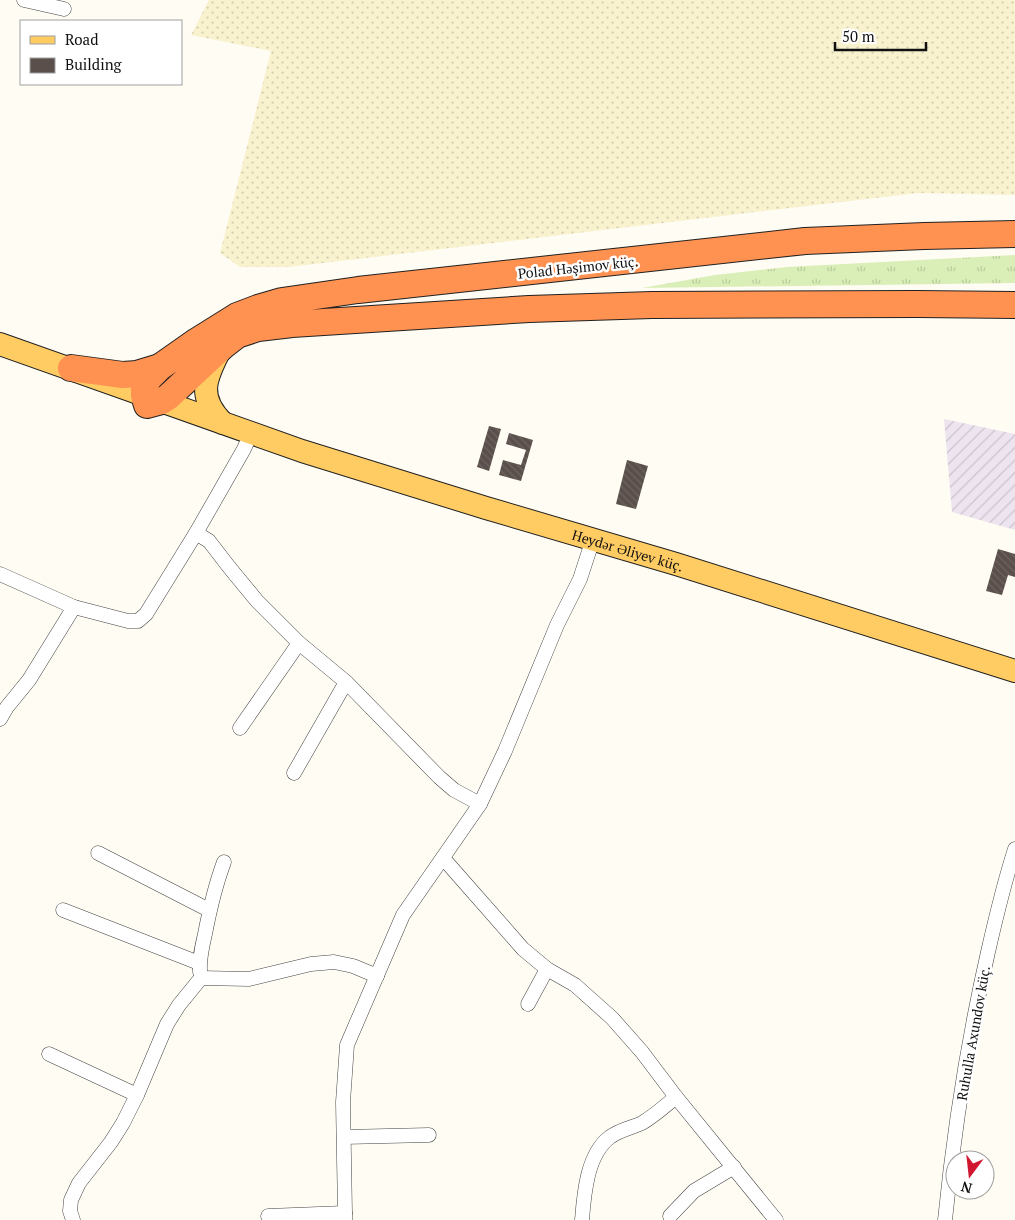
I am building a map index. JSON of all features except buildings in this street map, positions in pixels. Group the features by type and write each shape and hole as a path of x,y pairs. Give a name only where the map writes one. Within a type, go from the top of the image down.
{"highway":[{"path":"282,301 325,287 401,272 602,247 839,224 1015,218"},
{"name":"Polad Həşimov küç.","path":"160,367 196,341 237,316 282,301 358,290 805,241 1015,234"},
{"path":"924,236 1015,241"},
{"path":"917,304 1015,297"},
{"path":"160,367 149,378 144,387 147,405 162,401 168,397 237,335 258,328 292,324 529,309 652,305 1015,305"},
{"path":"358,320 1015,320"},
{"path":"71,368 123,375 137,374 160,367"}],"main road":[{"path":"0,344 239,429"},
{"path":"223,346 212,365 206,386 207,399 216,416 239,429"},
{"path":"0,355 147,405 239,429"},
{"name":"Heydər Əliyev küç.","path":"239,429 372,473 676,564 1015,671"}],"street":[{"path":"24,0 64,9"},
{"path":"0,574 74,607 128,621 138,621 146,614 196,533 244,449 239,429"},
{"path":"196,533 209,541 258,601 300,643 346,682 438,777 454,790 480,804"},
{"path":"268,1216 345,1217 343,1102 347,1045 403,915 480,804 505,751 557,625 580,579 593,540"},
{"path":"0,719 7,707 29,680 74,607"},
{"path":"240,728 300,643"},
{"path":"294,773 346,682"},
{"name":"Ruhulla Axundov küç.","path":"946,1220 964,1075 975,1007 1000,900 1015,849"},
{"path":"98,853 209,910"},
{"path":"443,858 523,949 547,969 575,985 612,1018 642,1052 776,1220"},
{"path":"73,1220 70,1211 71,1200 78,1182 111,1142 123,1123 167,1024 178,1005 201,978 199,963 209,910 224,862"},
{"path":"63,910 199,963"},
{"path":"201,978 249,979 311,964 334,962 353,966 377,976"},
{"path":"528,1004 547,969"},
{"path":"49,1054 137,1095"},
{"path":"582,1220 584,1192 592,1162 599,1149 610,1138 624,1129 641,1123 676,1097"},
{"path":"344,1137 429,1135"},
{"path":"670,1216 694,1192 734,1167"}],"shaded area":[{"path":"209,0 1015,0 1015,195 918,193 289,267 240,267 220,253 271,51 191,35"},
{"path":"944,419 1015,434 1015,530 952,512"}],"green space":[{"path":"1015,255 1015,283 642,288 715,275 787,267"}]}
